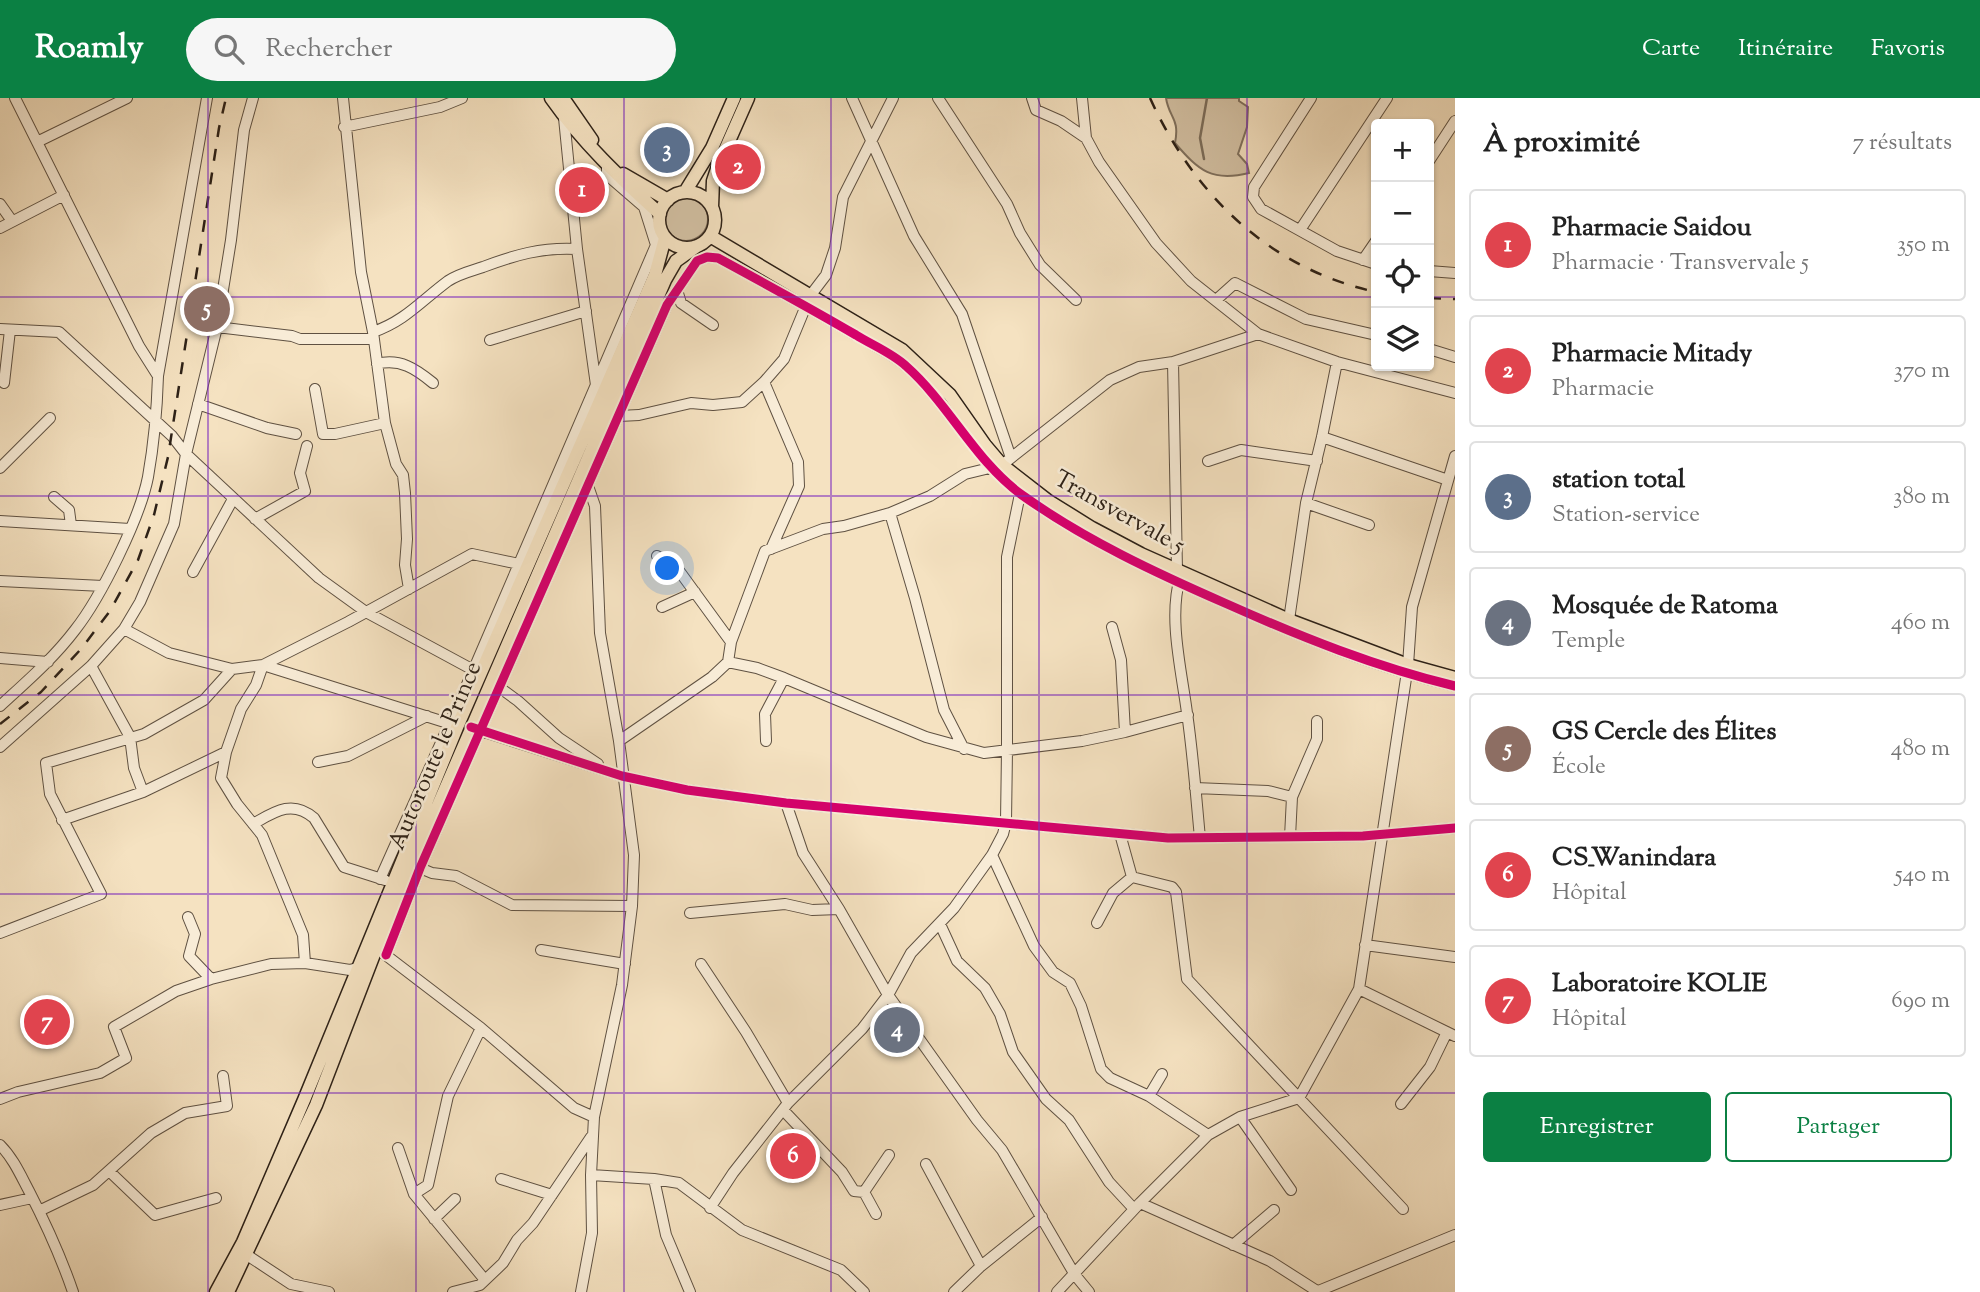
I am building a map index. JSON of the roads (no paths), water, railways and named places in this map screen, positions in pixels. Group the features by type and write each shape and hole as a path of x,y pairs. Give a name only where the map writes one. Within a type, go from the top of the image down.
{"main road":[{"path":"551,98 564,118 607,166 660,214"},
{"path":"563,98 597,148 622,174 668,200"},
{"path":"734,98 712,148 685,192 668,200 660,214 661,230 666,238 680,247 697,246 710,236 715,222 712,207 713,181 748,98"},
{"path":"685,192 701,196 712,207"},
{"name":"Transvervale 5","path":"710,236 808,301 902,350 950,395 1001,463 1047,500 1092,528 1179,575 1408,670 1455,678"},
{"name":"Autoroute le Prince","path":"228,1292 316,1105 382,952 465,727 666,238"},
{"name":"Autoroute le Prince","path":"486,678 584,484 633,369 665,280 676,261 697,246"},
{"name":"Autoroute le Prince","path":"216,1292 243,1242 304,1100 357,968 387,881 465,727"}],"street":[{"path":"15,98 139,346 158,376"},
{"path":"37,142 127,98"},
{"path":"0,706 48,662 77,629 103,586 130,528 147,480 156,423 158,376 207,98"},
{"path":"0,747 91,666 124,629 140,602 174,524 186,454 217,327 244,130 253,98"},
{"path":"342,98 361,272 385,423 405,493 405,565 409,589"},
{"path":"344,127 440,107 462,98"},
{"path":"852,98 914,236 962,314 1001,463 1020,494 1077,531 1179,575 1303,637 1455,686"},
{"path":"619,416 639,415 691,403 713,405 742,402 764,382 783,359 808,301 826,275 835,248 843,197 892,98"},
{"path":"938,98 1007,204 1020,233 1040,265 1076,299"},
{"path":"1032,98 1036,110 1061,121 1086,138"},
{"path":"1082,98 1086,138 1156,243 1191,281 1258,334 1337,362 1455,393"},
{"path":"1311,98 1254,187 1253,197 1261,209 1338,251 1371,262"},
{"path":"1300,230 1387,98"},
{"path":"564,118 577,248 596,386"},
{"path":"1434,153 1455,121"},
{"path":"594,1118 575,1108 481,1028 382,952 420,868 465,727 486,678 519,564 596,386 643,293 656,246 644,207 607,175 607,166"},
{"path":"0,228 64,195"},
{"path":"0,204 12,221"},
{"path":"1363,260 1373,245"},
{"path":"217,327 292,336 300,340 372,335 399,320 457,276 522,253 552,247 577,248"},
{"path":"581,1292 592,1233 594,1118 625,964 632,906 634,855 619,741 600,633 594,506 584,484 619,416 633,369 667,304 697,261 707,257 718,258 808,301"},
{"path":"1434,271 1455,273"},
{"path":"1216,300 1235,284 1306,319 1371,334"},
{"path":"677,290 681,303 713,325"},
{"path":"490,340 586,311"},
{"path":"4,383 5,330 59,332 172,436 186,454 319,578 366,612 486,678 559,738 622,776 687,790 786,803 1168,838 1384,834 1455,828"},
{"path":"619,741 712,677 728,662 731,642 765,551 823,529 890,513 930,496 965,474 1001,463 1110,380 1139,367 1173,362 1258,334"},
{"path":"1434,351 1455,357"},
{"path":"377,364 388,361 412,367 433,383"},
{"path":"1173,362 1179,575 1177,626 1200,838"},
{"path":"1289,620 1306,503 1337,362"},
{"path":"764,382 797,462 799,485 771,549"},
{"path":"315,389 323,434 385,423"},
{"path":"198,404 267,428 296,434"},
{"path":"0,468 50,418"},
{"path":"1322,438 1448,480"},
{"path":"255,519 305,491 300,473 307,446"},
{"path":"1208,461 1241,450 1317,461"},
{"path":"1057,1292 1208,1135 1240,1118 1299,1098 1359,989 1408,670 1412,607 1455,456"},
{"path":"710,1208 733,1173 786,1107 862,1029 888,995 911,953 940,924 992,855 1003,834 1006,822 1007,558 1020,494"},
{"path":"54,497 69,510 71,525"},
{"path":"193,572 233,499"},
{"path":"1306,503 1369,525"},
{"path":"890,513 944,710 964,749"},
{"path":"0,521 130,528"},
{"path":"124,629 169,653 232,669 263,665 472,554 519,564"},
{"path":"657,556 680,572 731,642"},
{"path":"0,581 103,586"},
{"path":"662,607 695,592"},
{"path":"1112,627 1121,660 1125,732"},
{"path":"0,658 48,662"},
{"path":"728,662 757,668 784,678 926,737 984,753 1082,741 1188,715"},
{"path":"263,665 557,756 605,768"},
{"path":"263,665 256,685 241,709 226,752 221,778 262,835 303,935 305,963"},
{"path":"91,666 130,737 134,768 143,792"},
{"path":"0,933 101,894 50,794 46,763 144,734 204,701 232,669"},
{"path":"766,741 765,714 784,678"},
{"path":"318,762 348,756 427,716"},
{"path":"1290,837 1292,797 1318,739 1317,721"},
{"path":"62,820 143,792 226,752"},
{"path":"1195,788 1268,791 1292,797"},
{"path":"786,803 803,853 839,909 888,995 956,1092 1002,1150 1075,1275 1089,1292"},
{"path":"253,824 282,807 292,807 307,813 314,818 344,867 387,881"},
{"path":"1120,834 1132,877"},
{"path":"992,855 1034,946 1053,972 1070,984 1082,1006 1101,1069 1110,1078 1149,1096 1208,1135"},
{"path":"420,868 432,873 456,876 512,905 632,906"},
{"path":"1097,923 1113,893 1132,877"},
{"path":"1132,877 1172,887 1176,892 1187,979 1402,1209"},
{"path":"690,913 785,904 811,910 839,909"},
{"path":"188,917 195,931 190,958 211,979"},
{"path":"940,924 957,961 985,988 999,1014 1013,1052 1046,1099 1069,1120 1109,1182 1137,1206 1270,1261 1316,1291 1455,1235"},
{"path":"1365,945 1455,957"},
{"path":"541,950 625,964"},
{"path":"0,1099 18,1092 100,1073 126,1058 114,1027 176,990 271,964 305,963 350,970 357,968"},
{"path":"701,964 746,1032 786,1107 842,1172 854,1191 864,1192"},
{"path":"1359,989 1451,1034 1401,1104"},
{"path":"414,1194 428,1185 448,1096 481,1028"},
{"path":"1149,1096 1162,1074"},
{"path":"39,1211 93,1185 151,1133 184,1113 227,1106 223,1076"},
{"path":"1240,1118 1291,1190"},
{"path":"453,1292 480,1284 503,1263 592,1136"},
{"path":"0,1145 11,1156 39,1211 58,1250 73,1292"},
{"path":"398,1148 414,1194 485,1280"},
{"path":"864,1192 889,1155"},
{"path":"926,1164 981,1266"},
{"path":"109,1171 155,1215 216,1198"},
{"path":"591,1175 679,1183 742,1230 841,1270 864,1292"},
{"path":"654,1179 666,1235 690,1292"},
{"path":"501,1180 552,1195"},
{"path":"864,1192 876,1214"},
{"path":"0,1205 32,1198"},
{"path":"434,1219 456,1199"},
{"path":"1233,1245 1274,1210"},
{"path":"954,1292 981,1266 1042,1217"},
{"path":"247,1255 291,1284 329,1292"}],"waterway":[{"path":"1204,159 1200,138 1207,98"}],"railway":[{"path":"0,724 41,692 81,649 110,611 138,560 154,515 168,457 219,128 226,98"},
{"path":"1150,98 1189,166 1213,196 1240,223 1302,266 1371,291"},
{"path":"1434,298 1455,299"}],"place":[{"name":"station total","path":"667,150"},
{"name":"Pharmacie Mitady","path":"738,167"},
{"name":"Pharmacie Saidou","path":"582,190"},
{"name":"GS Cercle des Élites","path":"207,309"},
{"name":"Laboratoire KOLIE","path":"47,1022"},
{"name":"Mosquée de Ratoma","path":"897,1030"},
{"name":"CS_Wanindara","path":"793,1156"}]}
